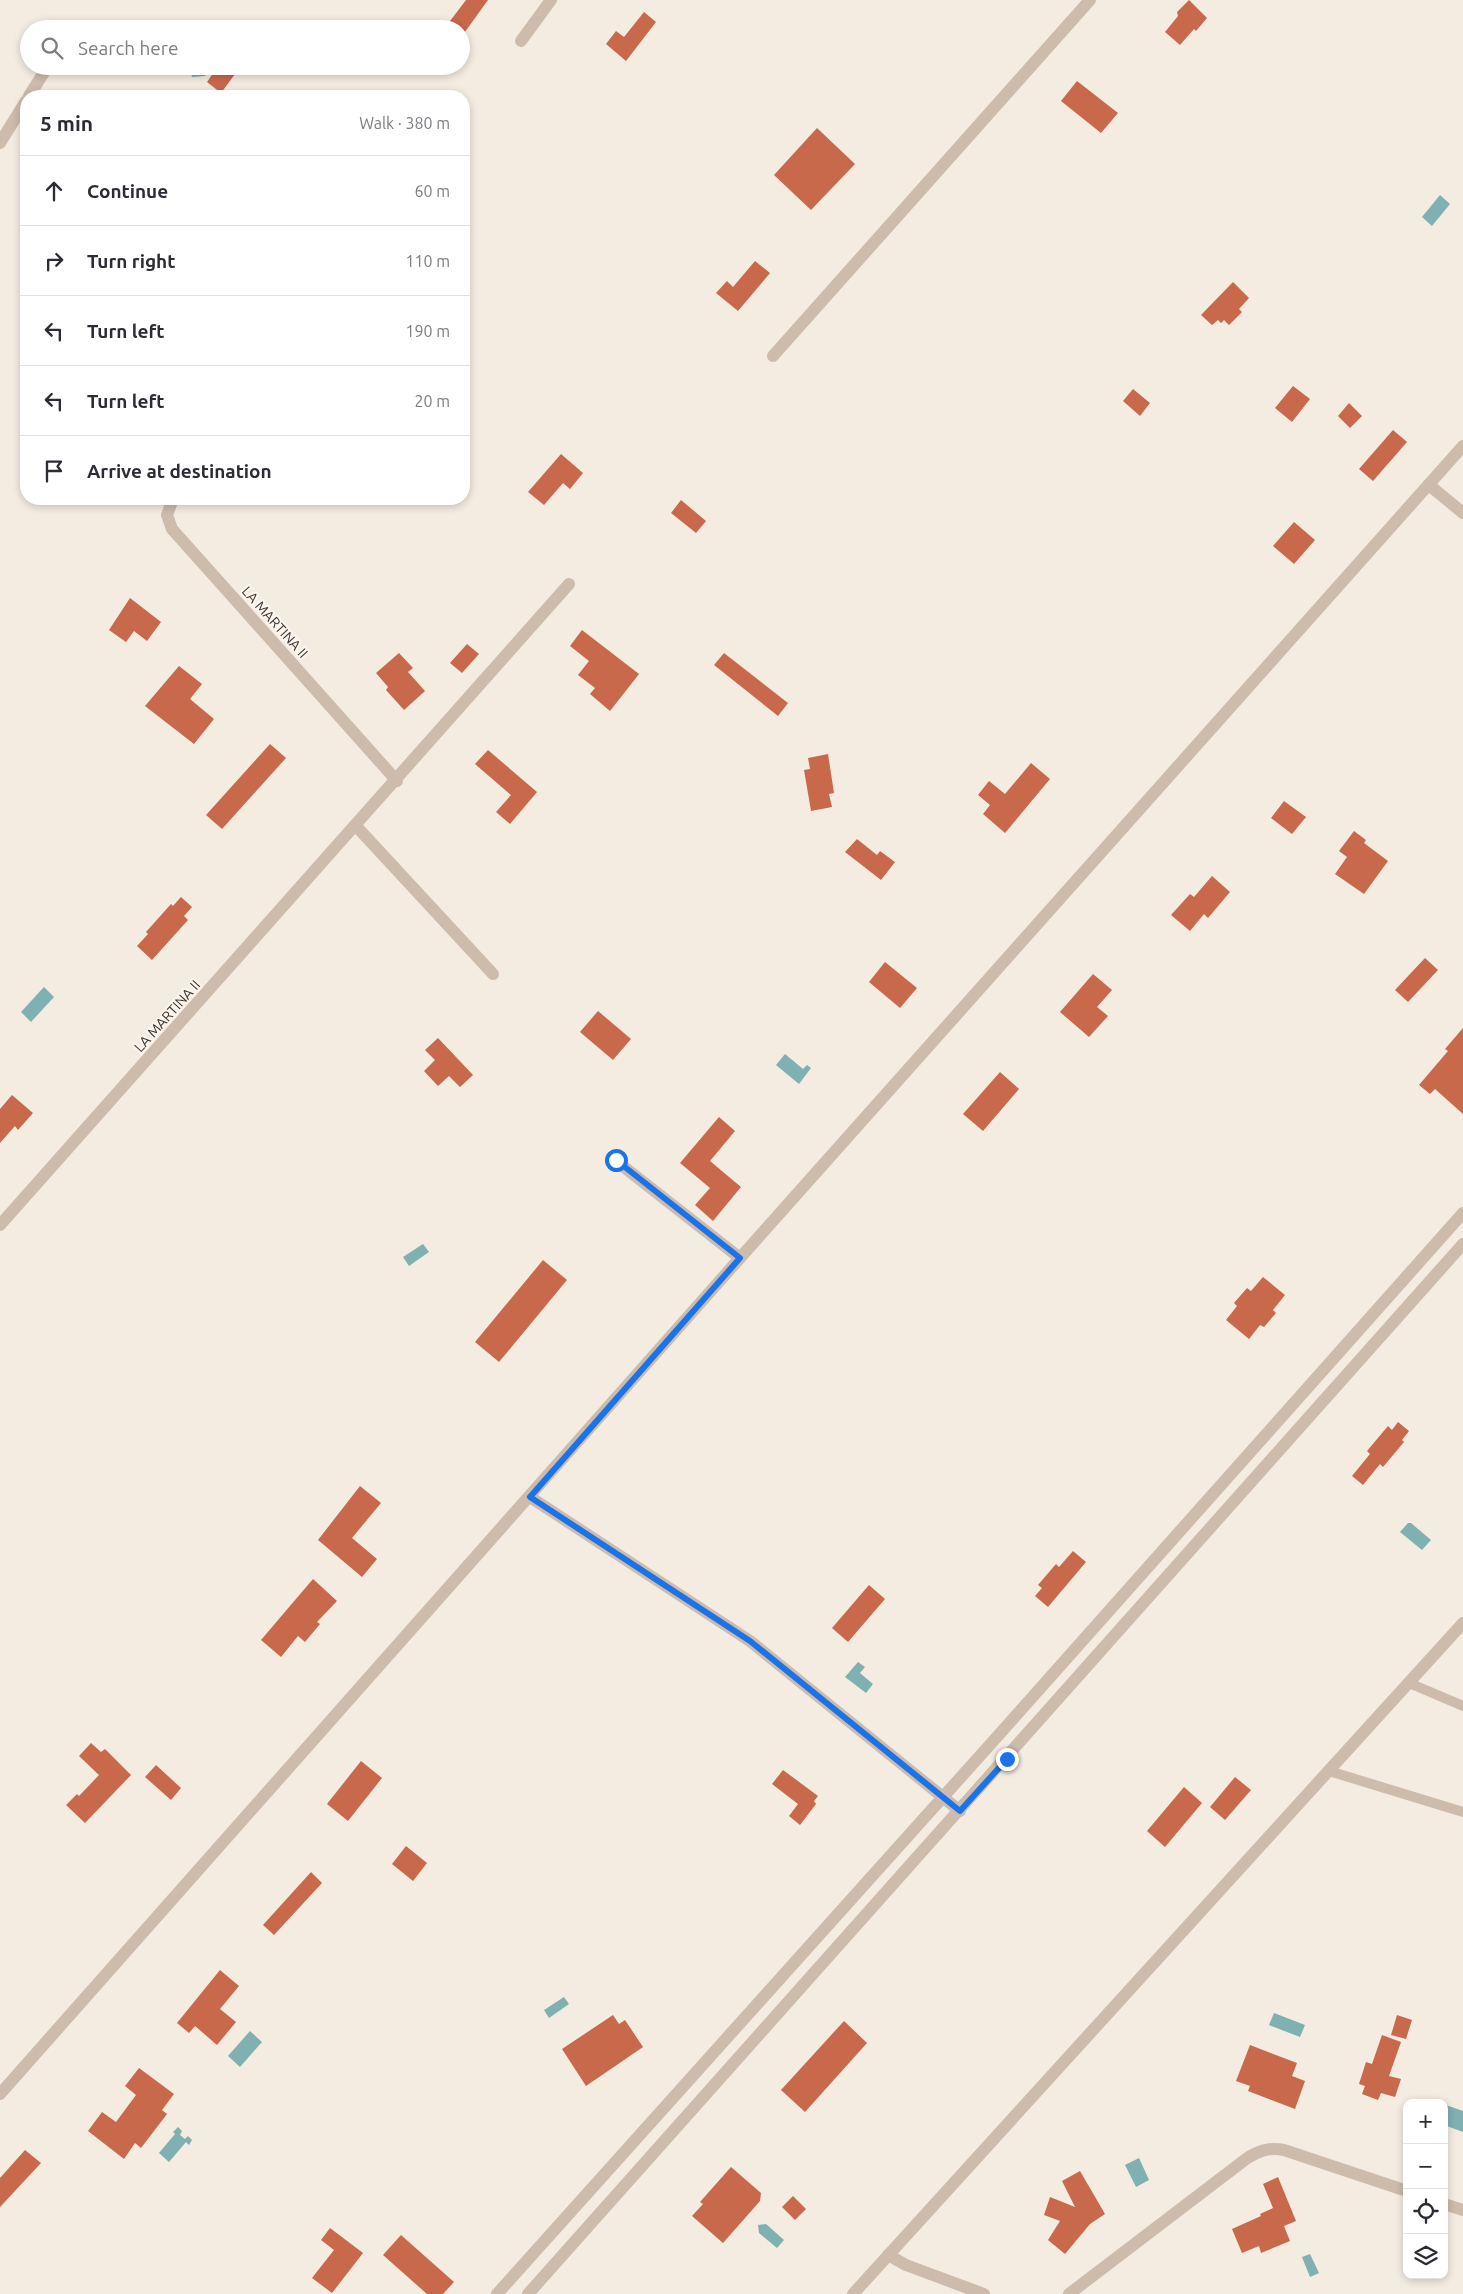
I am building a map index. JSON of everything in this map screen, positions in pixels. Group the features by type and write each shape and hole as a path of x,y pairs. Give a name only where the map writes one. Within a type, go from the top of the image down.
{"street":[{"path":"520,41 552,0"},
{"path":"774,356 1090,0"},
{"path":"33,90 42,75"},
{"path":"0,143 20,111"},
{"path":"0,2094 740,1258 1463,446"},
{"path":"1429,485 1463,513"},
{"name":"LA MARTINA II","path":"170,505 168,515 172,529 396,781"},
{"name":"LA MARTINA II","path":"0,1225 569,584"},
{"path":"356,826 493,974"},
{"path":"616,1160 740,1258"},
{"path":"497,2294 1463,1213"},
{"path":"528,2294 1463,1244"},
{"path":"530,1497 750,1641 960,1811"},
{"path":"854,2294 1463,1623"},
{"path":"1069,2294 1246,2159 1260,2151 1276,2148 1284,2150 1403,2190"},
{"path":"1448,2205 1463,2210"},
{"path":"888,2255 906,2265 984,2294"}],"lane":[{"path":"1409,1684 1463,1706"},
{"path":"1329,1771 1463,1812"}],"water":[{"path":"191,75 206,75 205,76 192,77"},
{"path":"1440,195 1450,204 1432,226 1422,217"},
{"path":"44,987 54,997 31,1022 21,1012"},
{"path":"785,1054 803,1069 807,1065 811,1068 799,1084 776,1065"},
{"path":"423,1244 429,1252 409,1266 403,1257"},
{"path":"1408,1523 1411,1523 1431,1540 1422,1550 1400,1532"},
{"path":"858,1662 865,1667 860,1673 873,1684 866,1693 845,1677"},
{"path":"564,1997 569,2004 549,2018 544,2010"},
{"path":"1274,2013 1305,2025 1300,2037 1269,2025"},
{"path":"250,2031 262,2042 240,2067 228,2056"},
{"path":"1448,2106 1463,2111 1463,2132 1448,2126"},
{"path":"178,2127 182,2131 180,2135 185,2139 188,2136 192,2140 189,2145 186,2142 169,2162 159,2153 175,2134 173,2132"},
{"path":"1139,2158 1149,2180 1136,2187 1125,2165"},
{"path":"766,2224 784,2240 777,2248 759,2233 758,2225"},
{"path":"1310,2254 1319,2273 1310,2277 1302,2257"}],"building":[{"path":"466,0 488,0 470,25 470,20 451,20"},
{"path":"1189,0 1207,18 1180,45 1165,32 1178,16 1177,12"},
{"path":"644,12 656,22 626,61 606,44 616,31 624,37"},
{"path":"212,75 234,75 223,90 217,90 207,82"},
{"path":"1077,81 1118,113 1101,133 1061,101"},
{"path":"817,128 855,164 811,210 774,175"},
{"path":"755,261 770,273 738,311 716,293 727,281 733,287"},
{"path":"1233,282 1249,298 1239,309 1242,312 1229,325 1224,320 1221,323 1218,320 1212,325 1201,315"},
{"path":"1293,386 1310,399 1292,422 1275,408"},
{"path":"1133,389 1150,403 1140,416 1123,401"},
{"path":"1349,403 1362,416 1350,428 1338,416"},
{"path":"1393,430 1407,442 1373,481 1359,469"},
{"path":"561,454 583,473 570,489 563,483 544,505 528,492"},
{"path":"681,500 706,521 696,533 671,513"},
{"path":"1294,522 1315,540 1294,564 1273,546"},
{"path":"130,598 161,622 147,641 134,631 126,642 109,630"},
{"path":"582,630 639,674 610,711 590,694 595,688 578,675 589,661 570,646"},
{"path":"467,644 479,654 462,673 450,663"},
{"path":"399,653 413,668 408,672 425,691 404,710 386,690 388,687 376,673"},
{"path":"724,653 788,703 778,716 714,665"},
{"path":"179,666 202,684 190,699 214,719 194,744 145,706"},
{"path":"270,744 286,758 222,829 206,815"},
{"path":"488,750 537,792 510,824 496,812 511,795 475,764"},
{"path":"828,754 834,793 829,794 832,807 811,811 804,770 810,769 808,758"},
{"path":"1031,763 1050,779 1005,833 983,814 990,805 978,795 989,781 1005,794"},
{"path":"1284,801 1306,817 1292,834 1271,818"},
{"path":"1354,831 1366,840 1364,843 1388,861 1364,894 1335,874 1347,857 1339,851"},
{"path":"857,839 877,855 880,851 895,862 881,880 845,852"},
{"path":"1212,876 1230,892 1208,918 1204,914 1190,931 1171,915 1190,894 1194,897"},
{"path":"181,897 192,907 184,916 188,920 152,960 137,946 148,934 146,932 171,904 173,906"},
{"path":"1425,958 1438,970 1408,1002 1395,990"},
{"path":"885,962 917,988 900,1008 869,982"},
{"path":"1093,974 1112,990 1097,1007 1108,1016 1089,1037 1060,1012"},
{"path":"598,1011 631,1039 613,1060 580,1032"},
{"path":"1463,1028 1463,1114 1435,1089 1430,1094 1419,1085 1448,1051 1445,1049"},
{"path":"438,1038 473,1075 460,1087 449,1076 438,1086 424,1071 435,1060 425,1050"},
{"path":"1000,1072 1019,1089 983,1131 963,1114"},
{"path":"12,1095 33,1113 18,1130 15,1126 0,1143 0,1109"},
{"path":"719,1117 735,1131 710,1161 741,1187 713,1221 695,1205 710,1188 680,1163"},
{"path":"543,1260 567,1280 499,1362 475,1342"},
{"path":"1263,1277 1285,1295 1273,1310 1276,1313 1264,1327 1260,1325 1249,1339 1226,1320 1237,1306 1234,1303 1247,1288 1251,1291"},
{"path":"1398,1422 1409,1431 1402,1440 1404,1442 1383,1467 1380,1464 1363,1485 1352,1476 1370,1454 1367,1451 1388,1426 1392,1430"},
{"path":"360,1486 381,1503 352,1538 377,1559 362,1577 318,1540"},
{"path":"1073,1551 1086,1562 1048,1607 1035,1596 1042,1588 1038,1585 1056,1564 1059,1567"},
{"path":"313,1579 337,1601 317,1622 320,1624 305,1642 298,1636 281,1657 261,1640"},
{"path":"869,1585 885,1599 848,1642 832,1628"},
{"path":"91,1743 101,1752 105,1749 131,1775 85,1823 66,1805 77,1794 79,1796 99,1775 79,1756"},
{"path":"361,1761 382,1778 348,1821 327,1804"},
{"path":"156,1765 181,1788 171,1800 145,1777"},
{"path":"783,1770 818,1796 814,1801 816,1804 800,1825 789,1816 798,1804 772,1784"},
{"path":"1235,1777 1251,1790 1225,1820 1210,1807"},
{"path":"1184,1787 1202,1803 1165,1847 1147,1831"},
{"path":"406,1846 427,1863 413,1881 392,1864"},
{"path":"311,1872 322,1883 274,1935 263,1925"},
{"path":"220,1970 239,1986 220,2009 236,2022 217,2045 195,2026 189,2033 177,2023"},
{"path":"613,2015 619,2024 625,2020 643,2047 586,2086 562,2049"},
{"path":"1397,2015 1412,2020 1406,2039 1391,2035"},
{"path":"844,2021 867,2043 805,2112 781,2090"},
{"path":"1382,2035 1401,2042 1389,2076 1401,2079 1395,2097 1381,2093 1378,2100 1362,2094 1365,2086 1359,2084 1366,2062 1372,2064"},
{"path":"1250,2045 1297,2063 1292,2076 1305,2081 1295,2109 1248,2091 1250,2086 1236,2081"},
{"path":"139,2068 174,2094 162,2110 167,2114 141,2148 135,2143 124,2159 88,2131 102,2112 116,2122 136,2095 125,2086"},
{"path":"25,2150 41,2163 0,2207 0,2178"},
{"path":"731,2167 761,2193 760,2201 723,2243 692,2216 703,2204 700,2202"},
{"path":"1080,2171 1105,2214 1090,2224 1065,2254 1048,2240 1060,2221 1044,2215 1050,2197 1075,2207 1062,2181"},
{"path":"1278,2177 1296,2221 1284,2226 1290,2241 1261,2253 1259,2246 1242,2253 1232,2229 1261,2216 1260,2214 1273,2208 1263,2184"},
{"path":"793,2196 806,2209 795,2220 782,2207"},
{"path":"330,2228 363,2253 332,2293 312,2278 334,2250 321,2240"},
{"path":"401,2235 454,2282 443,2294 427,2294 383,2255"}],"route":[{"path":"616,1160 740,1258 530,1497 750,1641 960,1811 1007,1759"}]}
